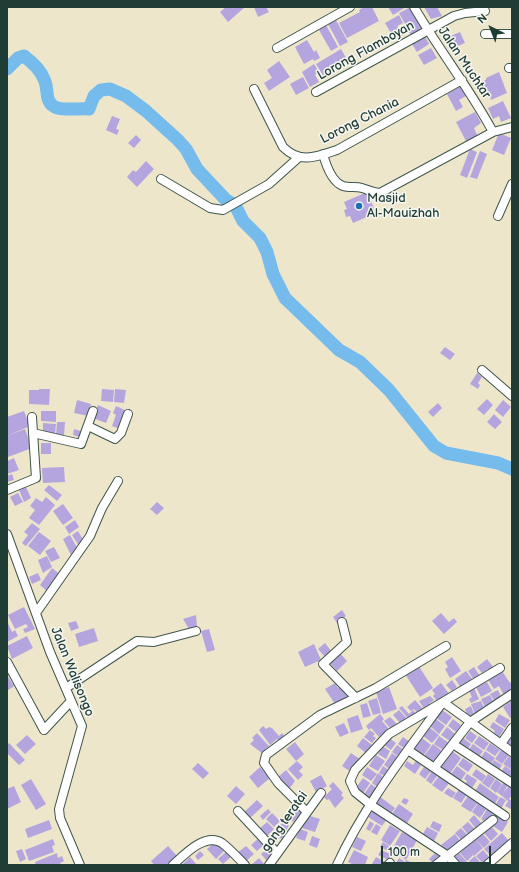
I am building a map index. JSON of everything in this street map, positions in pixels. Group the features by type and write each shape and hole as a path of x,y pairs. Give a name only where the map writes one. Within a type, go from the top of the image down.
{"street":[{"path":"277,48 350,7"},
{"name":"Jalan Muchtar","path":"414,7 428,31 462,80 493,132"},
{"name":"Lorong Flamboyan","path":"316,92 460,14 485,11"},
{"path":"485,34 512,34"},
{"name":"Lorong Chania","path":"298,158 337,150 462,80"},
{"path":"161,178 210,208 223,210 269,184 298,158 290,154 283,147 254,89"},
{"path":"323,154 327,166 336,182 343,186 362,188 373,193 380,194 493,132 512,127"},
{"path":"498,216 512,184"},
{"path":"482,370 505,388 512,396"},
{"path":"33,432 81,444 92,411"},
{"path":"88,426 115,439 121,433 128,414"},
{"path":"7,490 36,478 32,417"},
{"path":"36,613 90,536 102,508 118,481"},
{"name":"Jalan Walisongo","path":"7,534 9,547 82,729 59,809 60,818 80,865"},
{"path":"342,622 347,642 323,664 356,698"},
{"path":"66,688 136,641 154,642 196,631"},
{"path":"307,812 278,783 266,768 264,759 266,755 320,715 376,688 446,646"},
{"path":"7,662 44,730 71,701"},
{"path":"456,865 448,856 371,805 355,792 351,787 350,781 355,770 388,734 500,668"},
{"path":"435,767 470,722 512,694"},
{"path":"443,702 512,752"},
{"path":"337,865 371,805 443,702"},
{"path":"502,744 512,728"},
{"path":"453,744 512,783"},
{"path":"408,750 505,816"},
{"name":"gang teratai","path":"269,865 320,793"},
{"path":"238,811 277,853"},
{"path":"436,865 492,820"},
{"path":"173,865 193,847 200,843 214,840 222,843 245,865"},
{"path":"487,865 512,843"}],"building":[{"path":"226,7 245,7 228,22 220,12"},
{"path":"254,7 266,7 269,12 258,17"},
{"path":"364,7 372,7 379,21 347,38 339,23 360,12 359,10"},
{"path":"388,7 406,7 393,15"},
{"path":"411,7 422,29 411,35 399,13"},
{"path":"424,7 437,7 442,16 431,19"},
{"path":"399,15 403,23 397,26 403,35 395,40 385,23"},
{"path":"336,20 348,42 340,46 328,24"},
{"path":"326,25 338,47 331,51 319,30"},
{"path":"460,32 465,43 451,49 446,38"},
{"path":"425,36 429,44 417,52 412,44"},
{"path":"307,40 314,52 316,50 320,58 314,61 313,59 304,64 295,47"},
{"path":"431,48 437,58 424,65 418,55"},
{"path":"341,49 349,63 340,68 333,57 338,66 331,71 333,74 325,79 316,64"},
{"path":"279,61 290,77 269,91 264,83 272,78 267,70"},
{"path":"314,64 319,72 315,75 319,82 310,87 302,72"},
{"path":"499,72 507,93 491,100 488,91 485,92 483,81"},
{"path":"303,77 309,88 296,95 290,84"},
{"path":"461,86 466,96 459,100 463,107 456,111 447,94"},
{"path":"503,101 511,118 501,122 499,116 493,119 488,108"},
{"path":"475,112 481,123 474,128 478,137 467,143 456,122"},
{"path":"112,116 120,119 116,129 119,130 117,135 106,130"},
{"path":"499,133 511,138 504,155 492,150"},
{"path":"136,135 141,140 134,148 128,143"},
{"path":"470,149 477,152 467,178 460,175"},
{"path":"480,151 487,154 477,179 470,177"},
{"path":"146,161 154,169 137,187 127,177 133,170 136,172"},
{"name":"Masjid Al-Mauizhah","path":"367,192 376,213 353,223 350,216 346,217 344,210 347,209 344,202"},
{"path":"445,347 455,354 450,360 440,353"},
{"path":"477,373 482,377 478,383 480,385 478,389 470,384"},
{"path":"50,389 49,405 29,404 29,390"},
{"path":"102,389 114,390 113,402 101,401"},
{"path":"115,389 126,390 124,403 114,402"},
{"path":"487,399 493,405 484,415 477,409"},
{"path":"77,400 91,404 88,416 74,413"},
{"path":"503,400 511,407 503,417 495,410"},
{"path":"438,403 442,408 433,417 428,412"},
{"path":"98,405 111,411 106,423 93,418"},
{"path":"116,406 127,411 120,429 112,426 116,415 113,413"},
{"path":"24,411 30,426 7,436 7,417"},
{"path":"41,411 56,411 56,422 41,421"},
{"path":"494,414 502,422 495,429 487,422"},
{"path":"57,422 65,422 64,436 56,436"},
{"path":"43,423 56,424 55,433 43,433"},
{"path":"25,429 32,448 8,457 7,436"},
{"path":"74,429 84,432 82,438 73,435"},
{"path":"41,443 51,443 51,454 41,454"},
{"path":"14,458 19,470 7,474 7,461"},
{"path":"64,467 65,482 43,483 42,468"},
{"path":"12,474 14,480 7,482 7,476"},
{"path":"49,485 62,495 57,501 44,490"},
{"path":"26,487 31,498 24,502 19,490"},
{"path":"18,493 23,502 15,506 10,497"},
{"path":"46,497 55,505 39,525 29,518 35,510 30,506 36,498 42,502"},
{"path":"157,502 164,508 157,515 150,509"},
{"path":"63,504 73,518 63,525 53,511"},
{"path":"75,520 79,527 69,534 65,527"},
{"path":"32,523 40,529 26,546 22,543 28,535 24,532"},
{"path":"78,531 85,543 79,546 72,535"},
{"path":"39,532 51,541 40,555 28,546"},
{"path":"70,535 79,551 71,555 63,539"},
{"path":"54,547 60,558 51,562 45,551"},
{"path":"47,556 52,567 43,573 38,560"},
{"path":"52,568 61,575 48,592 40,585"},
{"path":"38,573 41,580 32,584 29,577"},
{"path":"24,607 35,629 25,633 23,629 28,627 26,624 15,629 8,615"},
{"path":"342,610 346,616 337,623 333,617"},
{"path":"441,613 449,622 454,618 457,622 444,634 432,621"},
{"path":"196,615 197,627 189,629 183,619"},
{"path":"7,621 12,632 15,630 18,636 7,642"},
{"path":"76,621 79,628 71,631 68,623"},
{"path":"94,628 98,641 79,647 75,634"},
{"path":"209,629 215,650 207,652 201,631"},
{"path":"27,636 33,648 12,659 7,646"},
{"path":"325,643 332,652 325,657 318,649"},
{"path":"314,644 321,660 305,667 298,652"},
{"path":"339,652 347,661 337,671 329,662"},
{"path":"452,657 461,671 450,678 445,669 448,667 445,662"},
{"path":"487,659 494,668 490,672 488,669 482,673 477,667"},
{"path":"418,665 433,688 420,697 405,674"},
{"path":"474,667 480,676 474,680 468,671"},
{"path":"466,671 473,680 461,688 455,679"},
{"path":"502,671 510,683 512,681 512,693 505,697 499,686 494,689 488,680"},
{"path":"7,675 14,686 7,691"},
{"path":"452,680 457,687 452,691 446,685"},
{"path":"487,682 492,691 481,697 476,687"},
{"path":"335,683 338,688 342,685 349,695 339,704 338,702 335,704 325,689"},
{"path":"441,683 450,695 439,704 433,696 435,694 432,690"},
{"path":"389,687 397,709 383,714 376,692"},
{"path":"474,688 479,699 471,703 469,699 472,697 469,691"},
{"path":"498,690 502,699 495,702 490,694"},
{"path":"490,695 495,705 486,709 481,699"},
{"path":"430,696 434,700 429,704 431,706 425,710 419,701"},
{"path":"377,698 381,713 373,715 368,701"},
{"path":"415,700 424,710 419,715 414,709 411,711 407,707"},
{"path":"512,700 512,717 510,718 503,707"},
{"path":"481,701 485,710 475,714 471,704"},
{"path":"367,703 371,716 363,718 360,705"},
{"path":"402,706 409,714 413,710 417,715 410,721 399,708"},
{"path":"471,706 474,714 468,717 465,709"},
{"path":"441,709 452,717 446,725 435,717"},
{"path":"399,710 408,720 402,725 393,715"},
{"path":"380,714 384,719 382,721 389,729 379,737 371,728 369,730 366,726"},
{"path":"499,714 510,720 505,728 495,721"},
{"path":"358,715 363,729 351,733 347,719"},
{"path":"390,717 397,724 391,729 384,721"},
{"path":"436,719 445,726 439,734 430,726"},
{"path":"453,719 461,725 456,732 448,726"},
{"path":"493,722 504,729 498,739 492,735 495,731 490,727"},
{"path":"344,723 349,733 340,737 335,727"},
{"path":"263,726 266,729 269,727 272,728 279,736 282,733 286,738 280,743 277,739 270,745 259,730"},
{"path":"429,727 439,735 432,743 422,735"},
{"path":"447,727 455,734 450,741 441,735"},
{"path":"370,730 375,734 373,736 376,738 372,743 364,737"},
{"path":"470,731 477,736 472,743 465,738"},
{"path":"257,733 269,746 262,753 250,744 254,740 252,738"},
{"path":"27,735 36,744 25,754 16,745"},
{"path":"512,735 512,749 505,745"},
{"path":"439,736 449,743 443,750 434,744"},
{"path":"461,736 471,744 466,752 455,744"},
{"path":"479,736 489,743 484,750 474,743"},
{"path":"388,737 396,743 391,750 383,744"},
{"path":"403,737 410,742 405,749 398,744"},
{"path":"363,738 372,745 366,753 357,746"},
{"path":"422,738 431,745 423,756 414,749"},
{"path":"295,742 304,754 296,761 286,749"},
{"path":"9,743 25,760 19,765 7,753 7,745"},
{"path":"490,743 500,750 495,756 486,750"},
{"path":"433,744 442,751 433,763 424,756"},
{"path":"473,744 483,751 477,760 467,752"},
{"path":"397,745 404,750 399,757 392,752"},
{"path":"382,746 390,751 386,759 378,754"},
{"path":"451,750 461,758 449,775 439,768"},
{"path":"501,750 509,755 502,764 495,759"},
{"path":"485,751 495,758 489,766 480,759"},
{"path":"351,753 360,759 351,772 342,766"},
{"path":"392,753 399,758 391,770 384,765"},
{"path":"376,755 385,761 378,771 369,766"},
{"path":"509,756 512,758 512,770 503,764"},
{"path":"463,758 473,765 468,772 458,765"},
{"path":"494,760 502,765 498,772 490,767"},
{"path":"297,761 303,767 299,771 303,775 298,780 288,769"},
{"path":"407,761 413,765 416,761 421,765 415,774 404,766"},
{"path":"198,763 209,773 203,779 192,769"},
{"path":"383,766 390,771 386,777 379,773"},
{"path":"457,766 466,773 460,782 450,775"},
{"path":"505,766 512,771 512,779 499,774"},
{"path":"260,767 270,778 258,788 249,777"},
{"path":"367,767 377,774 371,781 362,775"},
{"path":"424,767 431,771 425,779 419,774"},
{"path":"476,769 486,776 482,782 472,775"},
{"path":"286,770 295,781 290,788 277,778"},
{"path":"432,771 438,775 431,784 426,780"},
{"path":"378,773 386,779 379,788 372,783"},
{"path":"467,774 477,780 472,788 465,784 467,781 464,779"},
{"path":"488,774 495,779 489,788 482,783"},
{"path":"321,775 327,786 316,792 310,781"},
{"path":"440,775 450,782 442,792 432,785"},
{"path":"363,778 370,783 362,795 355,789"},
{"path":"31,779 46,804 36,810 21,785"},
{"path":"496,779 502,784 496,793 490,788"},
{"path":"333,782 343,793 341,795 344,798 335,808 329,799 327,800 324,797 332,789 329,786"},
{"path":"504,782 508,785 503,793 509,786 512,788 512,795 509,799 512,801 511,809 505,806 508,801 497,792"},
{"path":"480,783 499,797 494,805 475,791"},
{"path":"371,784 379,790 370,802 362,797"},
{"path":"14,786 21,802 7,809 7,789"},
{"path":"236,786 245,794 236,804 227,796"},
{"path":"448,788 456,793 452,798 444,793"},
{"path":"460,788 468,793 461,803 453,798"},
{"path":"379,796 395,808 390,815 374,803"},
{"path":"468,796 478,802 471,812 461,806"},
{"path":"500,797 506,800 501,809 495,806"},
{"path":"404,798 409,800 406,805 401,802"},
{"path":"257,800 263,806 249,819 243,813"},
{"path":"478,803 486,809 480,818 472,812"},
{"path":"399,804 413,814 405,826 391,815"},
{"path":"295,806 302,812 293,822 287,816"},
{"path":"268,809 271,812 263,820 260,816"},
{"path":"374,809 388,818 382,826 368,817"},
{"path":"487,809 494,813 487,823 481,819"},
{"path":"272,813 280,821 274,827 266,819"},
{"path":"307,815 320,819 315,832 302,828"},
{"path":"474,815 483,825 477,830 469,820"},
{"path":"497,815 508,822 502,832 491,825"},
{"path":"49,820 52,829 28,838 25,829"},
{"path":"370,821 374,824 370,831 366,829"},
{"path":"433,821 442,825 439,832 430,827"},
{"path":"267,822 274,829 266,837 259,829"},
{"path":"282,822 289,825 282,839 275,836"},
{"path":"468,822 477,831 470,837 462,827"},
{"path":"376,824 381,827 377,835 371,832"},
{"path":"390,825 400,831 390,846 381,840"},
{"path":"491,826 498,834 491,841 484,833"},
{"path":"427,827 438,833 433,843 421,837"},
{"path":"461,828 469,837 463,842 455,833"},
{"path":"300,829 308,832 305,841 296,838"},
{"path":"402,832 417,840 406,860 391,851"},
{"path":"482,833 490,842 484,848 475,839"},
{"path":"502,833 509,841 492,857 484,849"},
{"path":"455,834 461,842 448,853 441,845"},
{"path":"312,836 320,839 317,848 309,845"},
{"path":"260,837 266,843 257,851 251,845"},
{"path":"357,837 366,841 361,851 352,847"},
{"path":"474,838 483,848 474,856 465,846"},
{"path":"53,839 55,845 52,846 54,852 29,861 25,850"},
{"path":"215,842 224,851 216,859 207,849"},
{"path":"383,842 390,847 388,851 380,847"},
{"path":"168,846 177,856 167,865 154,865 151,861"},
{"path":"246,846 254,854 245,862 237,853"},
{"path":"466,847 473,855 467,861 460,853"},
{"path":"268,848 274,853 266,860 261,854"},
{"path":"22,849 26,859 20,862 16,851"},
{"path":"228,850 233,855 223,864 218,859"},
{"path":"354,850 368,857 365,865 354,865 348,862"},
{"path":"381,850 393,855 390,861 378,855"},
{"path":"483,850 491,859 484,865 476,856"},
{"path":"200,851 204,855 198,860 195,856"},
{"path":"436,852 442,858 434,865 429,859"},
{"path":"57,853 58,858 62,856 64,861 60,863 61,865 36,865 35,862"},
{"path":"459,853 467,862 464,865 458,865 453,859"},
{"path":"475,856 482,865 473,865 469,861"},
{"path":"190,857 197,865 182,865"},
{"path":"376,857 387,863 386,865 372,864"},
{"path":"259,858 265,865 251,865"},
{"path":"399,858 404,861 402,865 395,865"},
{"path":"406,860 417,865 403,865"}],"waterway":[{"path":"7,69 18,58 24,56 33,63 42,75 49,102 58,108 89,109 94,96 101,90 110,89 126,96 146,111 178,140 186,149 197,169 226,200 235,205 243,221 260,238 267,252 273,274 285,298 339,350 360,362 389,390 434,446 446,453 498,463 512,469"}],"place":[{"name":"Masjid Al-Mauizhah","path":"359,206"}]}
